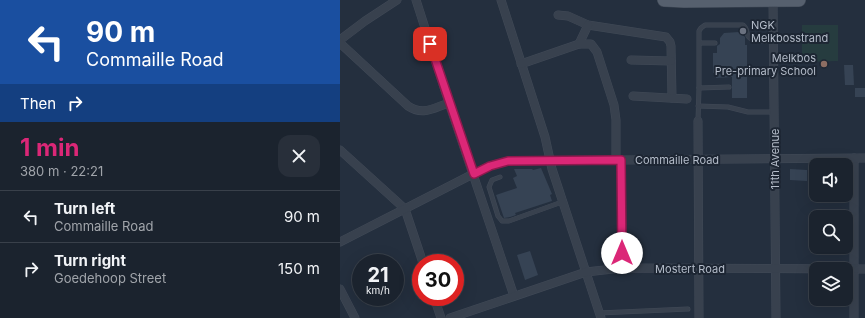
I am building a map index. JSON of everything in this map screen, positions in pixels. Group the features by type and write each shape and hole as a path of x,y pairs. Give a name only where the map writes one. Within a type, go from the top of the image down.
{"main road":[{"path":"664,0 799,0"}],"street":[{"path":"397,0 365,21 340,41 408,106 415,110 421,112 449,103"},
{"path":"416,0 514,296"},
{"path":"501,0 545,137 552,169 562,202 600,315"},
{"name":"11th Avenue","path":"773,0 776,318"},
{"path":"558,15 568,16 588,25 666,37 671,46 672,98"},
{"path":"579,44 588,25"},
{"path":"521,64 579,44 590,44 597,52 614,105 616,120 619,160 622,268"},
{"path":"632,60 671,61"},
{"path":"632,96 686,99"},
{"path":"698,121 699,318"},
{"path":"340,150 405,209 420,254"},
{"path":"854,158 854,318"},
{"name":"Commaille Road","path":"340,242 490,166 508,161 865,158"},
{"name":"Mostert Road","path":"450,318 586,272 622,268 865,269"},
{"path":"340,289 355,318"},
{"path":"437,306 441,318"}],"lane":[{"path":"698,121 699,31 702,26 739,24 745,27 748,36 755,41 773,41"},
{"path":"700,43 715,43"},
{"path":"699,88 729,87"},
{"path":"698,106 728,106 748,112 775,112"},
{"path":"500,177 492,180 489,187 498,216 502,221 562,202"},
{"path":"600,315 688,309"}],"green space":[{"path":"802,25 838,25 838,61 802,62"}],"building":[{"path":"739,32 745,37 745,45 747,45 747,98 732,98 732,77 716,78 716,73 713,73 713,53 717,53 717,46 720,44 720,38 724,33"},
{"path":"844,65 853,65 854,85 845,85"},
{"path":"855,88 865,88 865,97 855,97"},
{"path":"541,168 552,194 550,195 552,201 504,218 496,195 517,188 513,178 517,176 514,169 533,170"},
{"path":"790,169 807,170 807,181 790,180"},
{"path":"530,251 538,275 525,280 517,255"}],"place":[{"name":"NGK Melkbosstrand","path":"743,31"},
{"name":"Melkbos Pre-primary School","path":"824,64"}],"route":[{"path":"430,44 474,174 490,166 508,161 621,160 622,253"}]}
